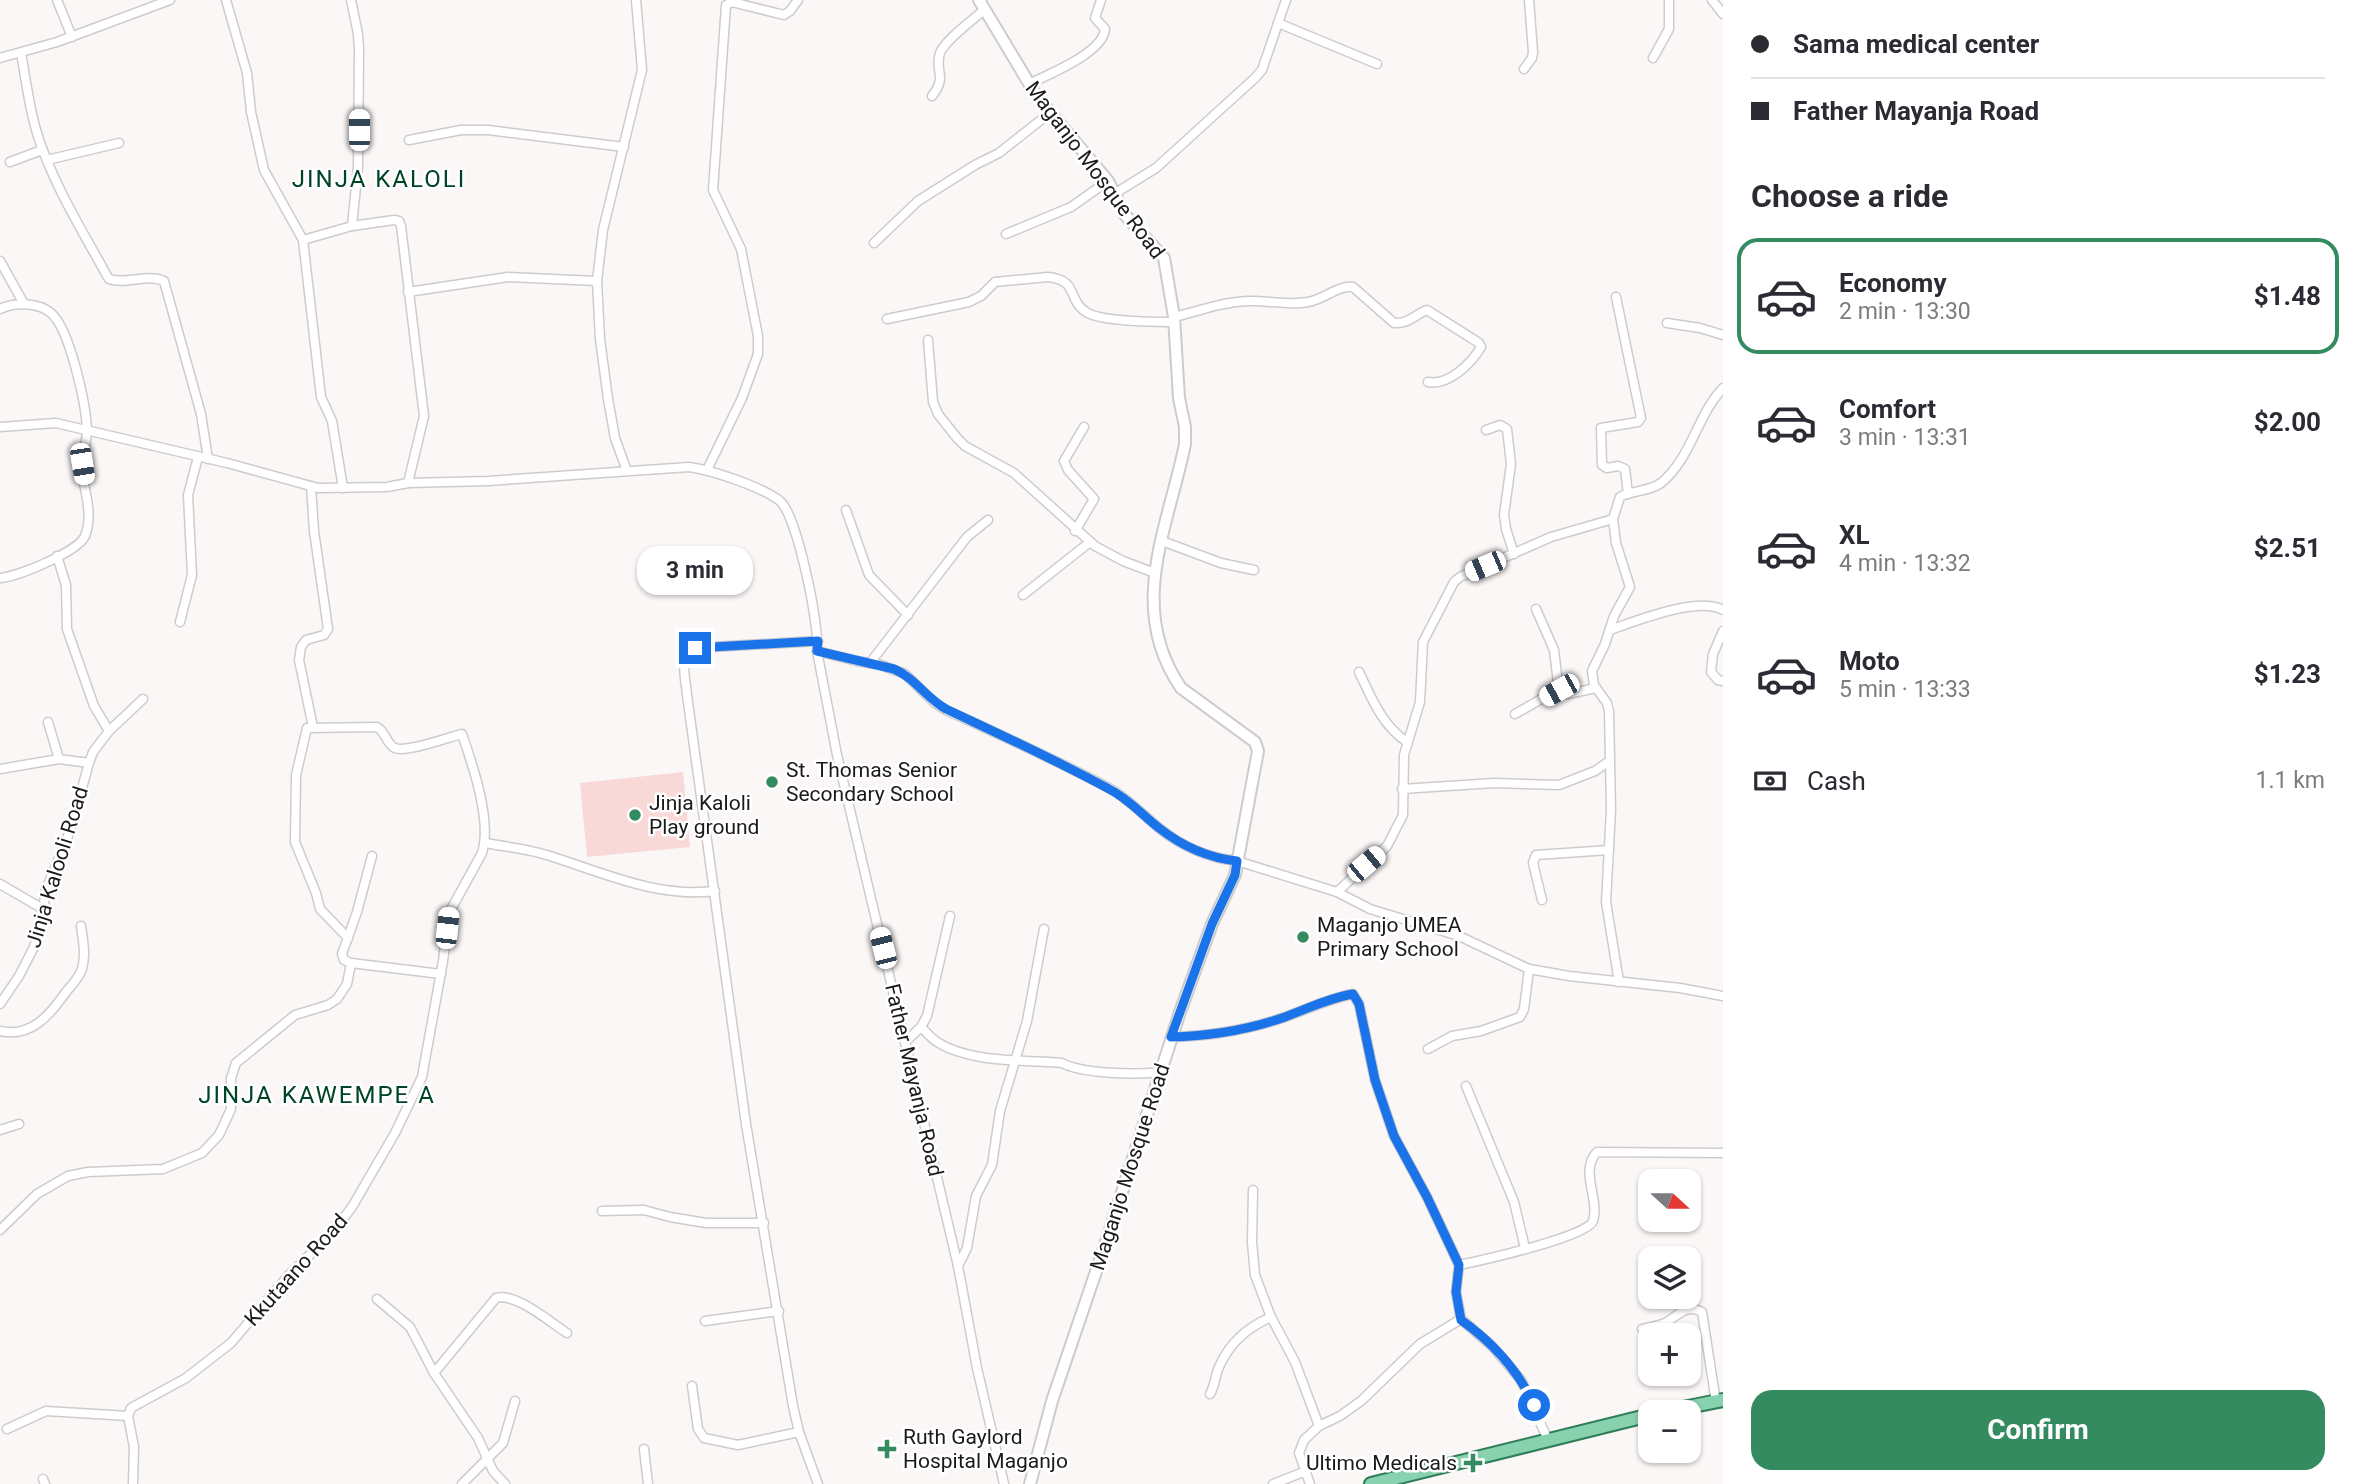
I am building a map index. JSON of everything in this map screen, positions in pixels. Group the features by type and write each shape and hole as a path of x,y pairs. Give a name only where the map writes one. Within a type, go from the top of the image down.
{"main road":[{"path":"1701,1405 1720,1401"},
{"path":"1379,1483 1638,1418"}],"street":[{"path":"57,0 72,37"},
{"path":"0,58 72,37 170,0"},
{"path":"226,0 247,73 251,112 264,170 303,240 321,397 332,421 343,488"},
{"path":"351,0 359,50 358,167 352,226"},
{"path":"628,471 615,438 608,399 600,339 597,281 603,230 642,71 636,0"},
{"path":"708,470 743,398 758,354 758,336 741,248 713,190 726,5 732,2 784,15 798,0"},
{"path":"1029,84 1082,57 1104,35 1105,29 1095,18 1101,0"},
{"path":"1114,194 1156,168 1255,78 1262,70 1286,0"},
{"path":"1524,69 1533,52 1530,0"},
{"path":"1653,58 1669,29 1669,0"},
{"path":"1712,0 1723,14"},
{"path":"932,96 941,82 939,60 944,47 982,5"},
{"name":"Maganjo Mosque Road","path":"982,5 1029,84 1108,181 1125,215 1164,258 1175,320 1178,398 1185,427 1185,444 1155,573 1153,619 1172,676 1181,688 1255,742 1258,751 1235,875 1208,935 1171,1037 1052,1401 1030,1484"},
{"path":"1278,23 1377,64"},
{"path":"21,53 29,100 42,150 65,199 109,279 117,281 156,278 164,281 201,414 203,458 188,495 192,575 180,622"},
{"path":"874,243 918,201 999,153 1051,112"},
{"path":"409,140 461,130 488,130 624,147"},
{"path":"47,160 119,143"},
{"path":"10,162 42,150"},
{"path":"1006,234 1071,207 1108,181"},
{"path":"303,240 352,226 394,220 401,224 424,416 408,483"},
{"path":"0,261 24,304"},
{"path":"408,292 508,277 597,281"},
{"path":"887,319 969,302 981,296 995,282 1048,277 1069,284 1080,307 1088,314 1136,321 1175,320 1222,304 1249,301 1308,302 1350,286 1394,323 1410,321 1427,310 1479,342 1481,347 1478,352 1458,372 1440,383 1428,382"},
{"path":"1616,297 1641,418 1638,422 1601,428 1602,465 1625,469 1628,494"},
{"path":"0,309 13,303 24,304 52,314 64,335 80,380 87,430 82,464 89,508 84,537 73,549 0,578"},
{"path":"1667,323 1723,335"},
{"path":"928,340 933,402 948,427 965,446 1014,473 1090,542 1122,561 1155,573"},
{"path":"1619,982 1607,911 1611,810 1609,711 1607,703 1596,688 1592,671 1614,616 1630,587 1616,543 1613,519 1618,500 1623,495 1659,484 1668,476 1680,460 1706,411 1723,388"},
{"name":"Father Mayanja Road","path":"0,427 47,423 87,430 310,486 387,487 408,483 496,481 689,467 708,470 780,501 785,507 812,594 817,651 837,755 958,1266 977,1368 1004,1484"},
{"path":"1486,430 1500,425 1507,429 1511,464 1504,515 1514,554"},
{"path":"1075,531 1094,499 1068,470 1064,461 1084,428"},
{"path":"310,486 313,531 328,629 324,635 306,640 299,654 313,727"},
{"path":"846,510 869,575 908,615"},
{"path":"1337,892 1387,846 1398,828 1404,806 1404,755 1420,702 1423,642 1450,589 1460,577 1551,537 1613,519"},
{"path":"870,663 967,537 988,520"},
{"path":"1162,541 1220,563 1254,570"},
{"path":"1023,596 1090,542"},
{"path":"57,556 66,585 65,613 70,638 94,706 109,731"},
{"path":"1610,630 1638,619 1674,610 1716,606 1723,610"},
{"path":"1536,609 1554,650 1559,690"},
{"path":"1723,631 1713,654 1711,672 1718,680 1723,681"},
{"path":"818,641 695,648 684,657 747,1124 799,1432 818,1484"},
{"path":"817,651 881,665 905,674 935,703 1112,790 1157,827 1183,844 1222,859 1237,861 1337,892 1370,909 1459,936 1529,969 1723,996"},
{"path":"1359,672 1381,717 1392,731 1407,742"},
{"path":"1559,690 1568,694 1596,688"},
{"path":"1515,714 1559,690"},
{"name":"Jinja Kalooli Road","path":"0,1004 34,947 43,920 46,892 69,831 93,752 109,731 143,699"},
{"path":"48,722 59,759"},
{"path":"348,938 320,909 295,842 298,767 307,728 377,727 382,730 393,748 402,750 462,734 479,794 485,843 546,855 612,878 647,886 686,893 715,891"},
{"path":"0,769 59,759 89,763"},
{"path":"1402,789 1480,784 1559,785 1595,771 1608,762"},
{"name":"Kkutaano Road","path":"128,1416 135,1404 166,1391 224,1350 293,1269 344,1218 395,1132 422,1077 449,913 485,843"},
{"path":"1542,900 1533,863 1536,855 1609,850"},
{"path":"372,856 342,957 351,963 440,974"},
{"path":"0,884 43,909"},
{"path":"905,1042 928,1016 950,916"},
{"path":"0,1031 13,1033 26,1030 39,1023 54,1009 82,970 84,944 81,926"},
{"path":"958,1266 967,1248 976,1196 992,1165 1000,1111 1027,1021 1044,929"},
{"path":"0,1230 37,1194 68,1176 88,1172 163,1169 202,1153 219,1135 231,1110 231,1078 236,1063 295,1015 328,1005 337,999 347,984 351,963"},
{"path":"1428,1049 1452,1036 1481,1031 1520,1017 1524,1009 1529,969"},
{"path":"1171,1037 1222,1034 1353,994 1359,1004 1375,1080 1394,1136 1459,1265 1456,1292 1461,1320 1492,1346 1521,1380 1548,1440"},
{"path":"921,1027 937,1042 982,1058 1062,1063 1073,1069 1146,1074 1160,1072"},
{"path":"1466,1086 1514,1202 1525,1248"},
{"path":"0,1130 19,1124"},
{"path":"1459,1265 1553,1241 1584,1230 1590,1225 1593,1215 1590,1164 1597,1152 1723,1153"},
{"path":"1253,1190 1251,1227 1255,1275 1271,1317 1295,1362 1319,1426"},
{"path":"602,1211 644,1210 706,1223 764,1223"},
{"path":"435,1373 496,1298 504,1296 518,1301 568,1333"},
{"path":"377,1299 410,1327 435,1373 478,1438 493,1471 505,1484"},
{"path":"1665,1323 1682,1310 1698,1309 1702,1312 1720,1401"},
{"path":"705,1321 779,1311"},
{"path":"1210,1394 1228,1350 1251,1327 1271,1317"},
{"path":"1310,1484 1301,1460 1300,1447 1304,1440 1319,1426 1340,1416 1361,1401 1420,1344 1461,1320"},
{"path":"692,1386 698,1429 704,1438 725,1444 750,1445 799,1432"},
{"path":"462,1484 503,1443 515,1401"},
{"path":"7,1429 53,1410 128,1416 134,1447 134,1484"},
{"path":"644,1449 648,1484"},
{"path":"1273,1484 1306,1471"}],"shaded area":[{"name":"Jinja Kaloli Play ground","path":"683,772 690,847 587,857 580,783"}],"place":[{"name":"St. Thomas Senior Secondary School","path":"772,782"},
{"name":"Jinja Kaloli Play ground","path":"635,815"},
{"name":"Maganjo UMEA Primary School","path":"1303,937"},
{"name":"Ruth Gaylord Hospital Maganjo","path":"887,1449"},
{"name":"Ultimo Medicals","path":"1473,1463"}],"district":[{"name":"JINJA KALOLI","path":"379,179"},
{"name":"JINJA KAWEMPE A","path":"317,1095"}],"route":[{"path":"695,648 818,641 817,651 894,669 905,674 935,703 1112,790 1157,827 1183,844 1222,859 1237,861 1235,875 1195,966 1171,1037 1198,1037 1253,1027 1337,997 1353,994 1359,1004 1375,1080 1394,1136 1459,1265 1456,1292 1461,1320 1475,1329 1504,1359 1521,1380 1534,1405"}]}
